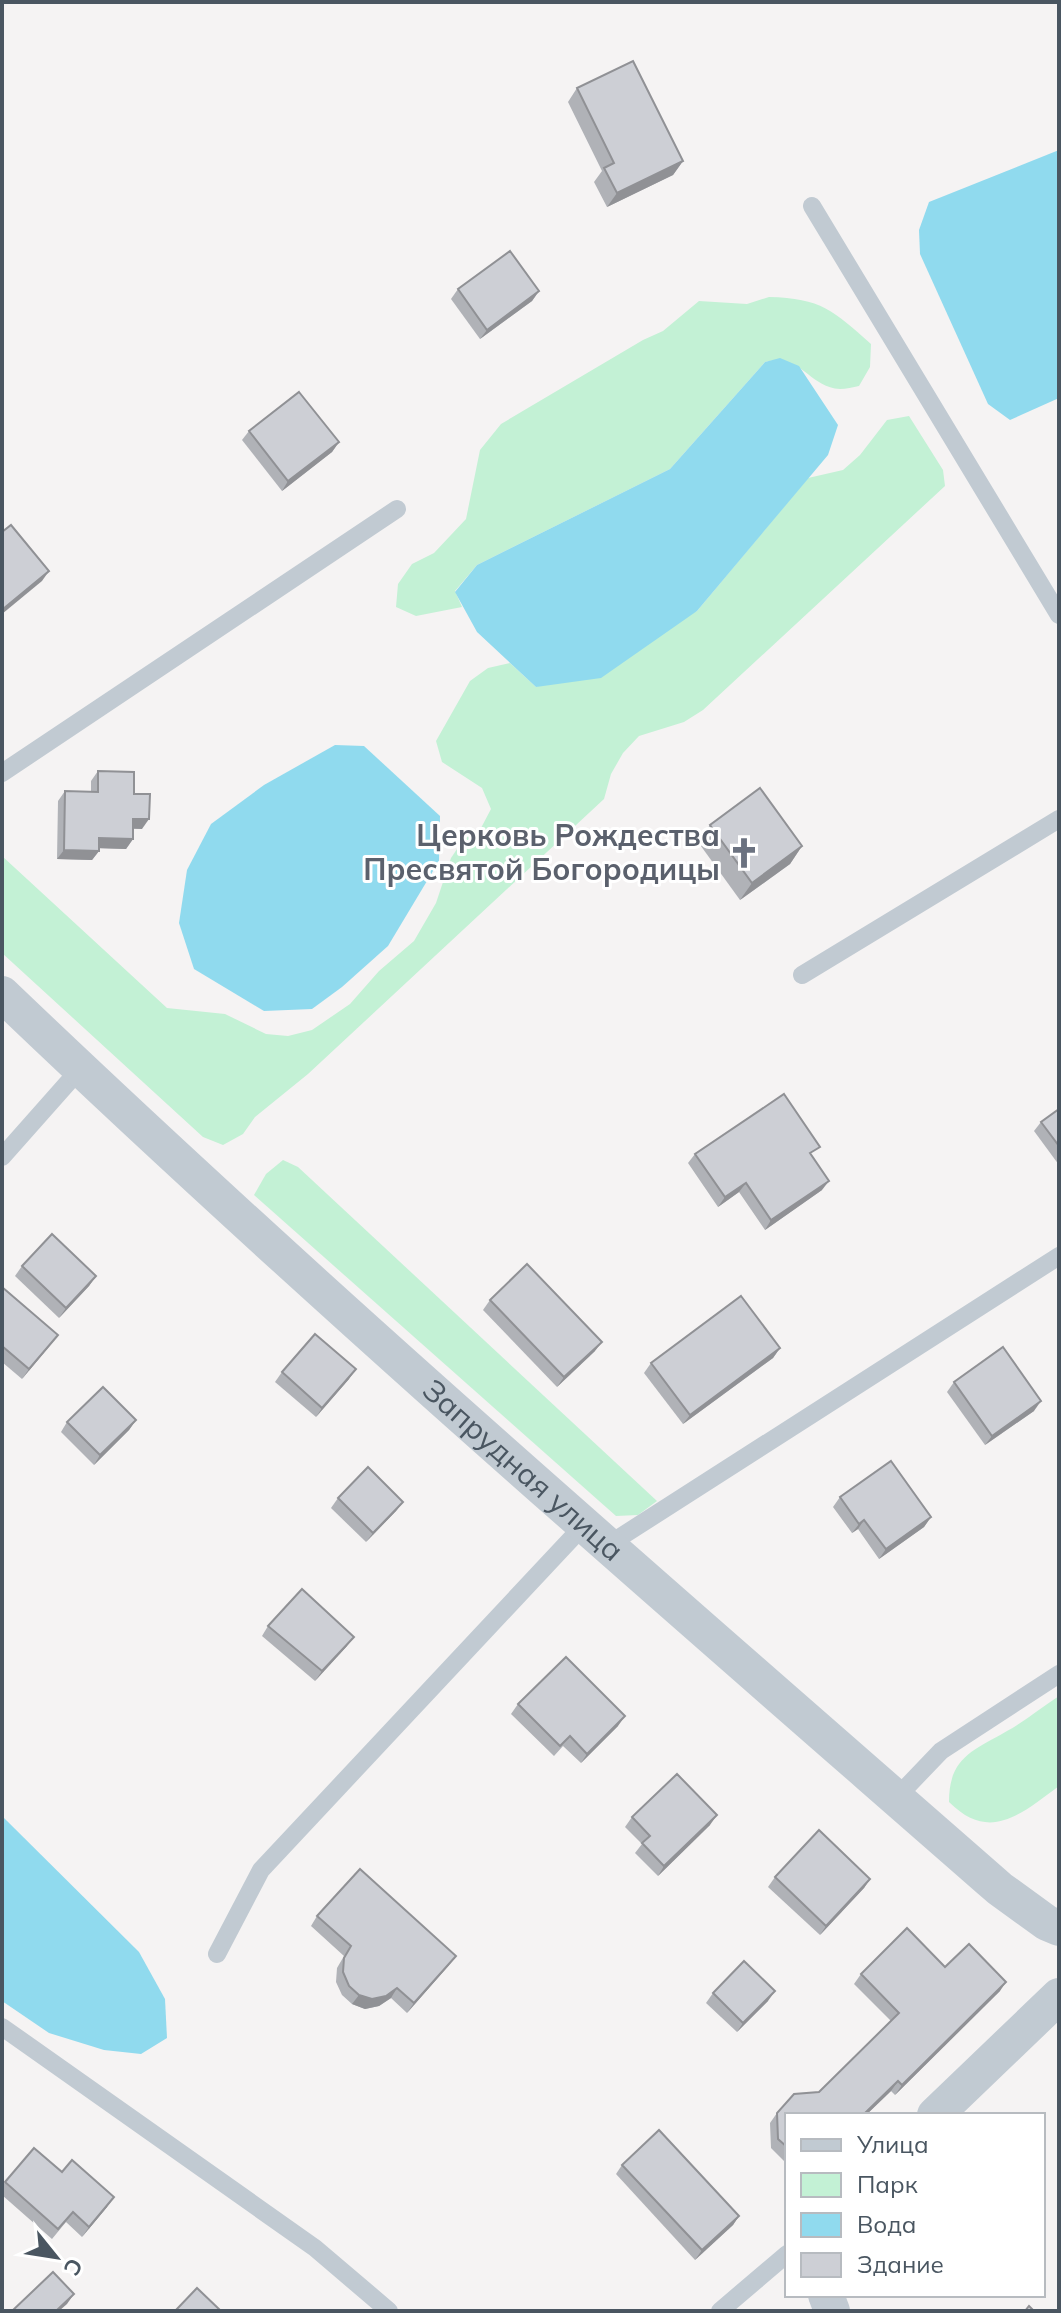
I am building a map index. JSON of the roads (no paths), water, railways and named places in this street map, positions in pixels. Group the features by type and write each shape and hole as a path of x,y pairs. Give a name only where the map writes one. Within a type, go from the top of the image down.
{"street":[{"name":"Запрудная улица","path":"2,994 211,1190 597,1535 1000,1889 1059,1928"},
{"path":"937,2113 1059,1996"}],"lane":[{"path":"812,206 1059,615"},
{"path":"2,773 397,509"},
{"path":"802,975 1059,819"},
{"path":"2,1157 80,1069"},
{"path":"217,1954 261,1870 597,1535 1059,1256"},
{"path":"896,1798 941,1751 1059,1674"},
{"path":"2,2027 315,2248 389,2311"},
{"path":"720,2311 785,2256"}],"water":[{"path":"1059,150 1059,398 1010,420 988,404 920,254 919,230 929,202"},
{"path":"780,358 799,366 838,425 828,455 697,611 601,678 536,687 477,632 455,592 477,565 670,469 765,362"},
{"path":"335,745 364,746 440,816 439,861 388,946 342,987 312,1009 264,1011 194,969 179,923 187,870 211,824 264,785"},
{"path":"2,1816 139,1952 165,1999 167,2038 141,2054 104,2050 49,2033 2,2001"}],"place":[{"name":"Церковь Рождества Пресвятой Богородицы","path":"744,853"}]}
